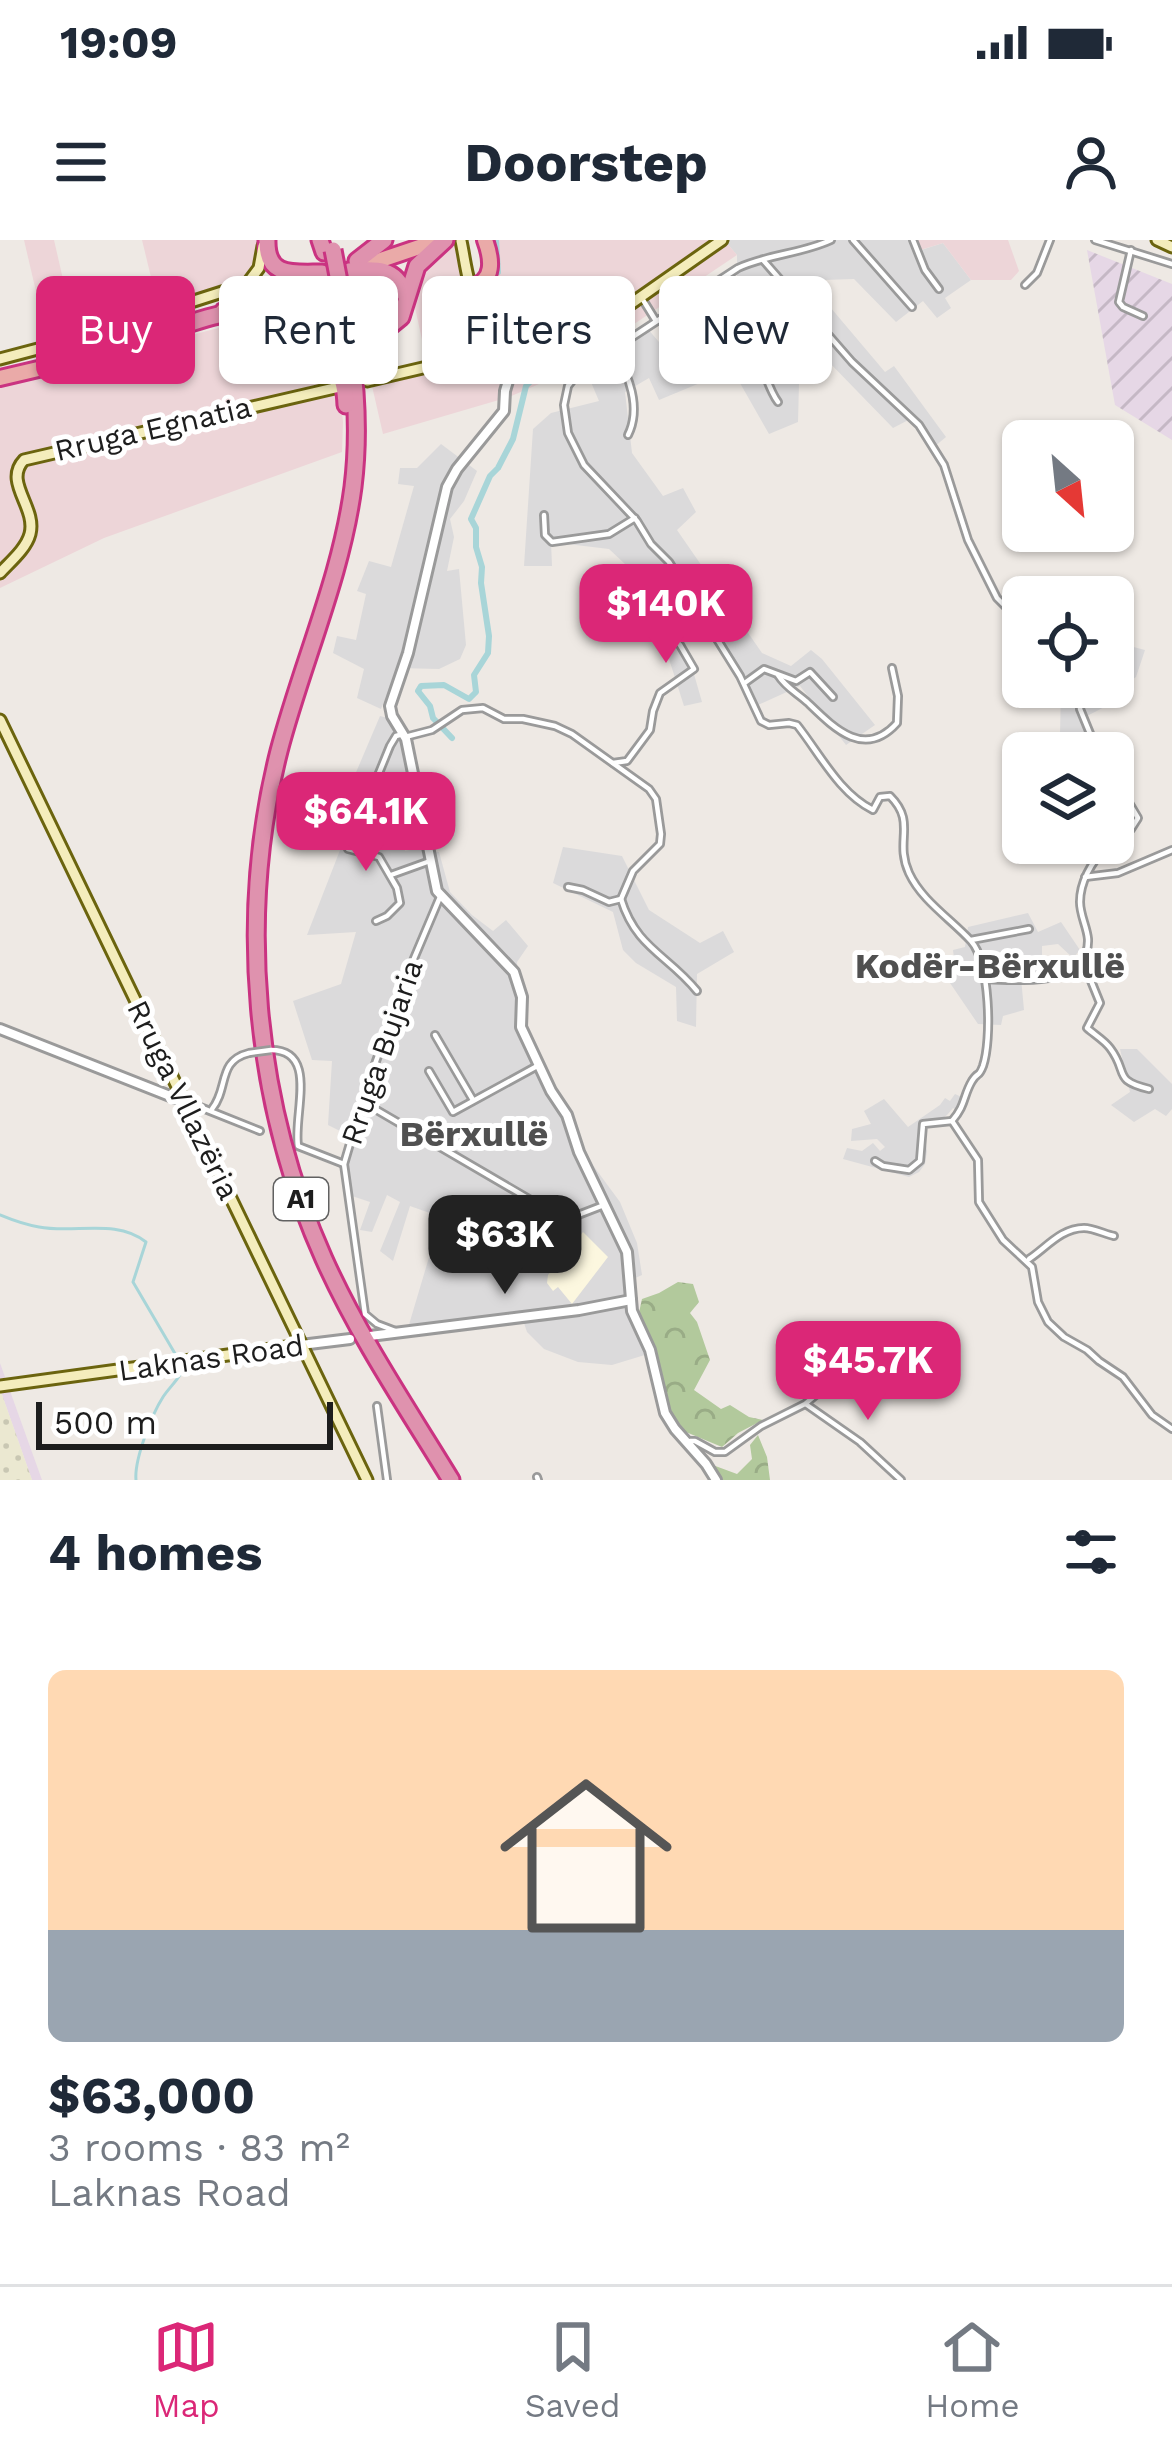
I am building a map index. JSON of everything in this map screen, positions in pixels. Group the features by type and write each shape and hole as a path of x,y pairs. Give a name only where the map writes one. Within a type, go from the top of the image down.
{"highway":[{"path":"265,240 268,257 278,268 292,273 371,269 394,276"},
{"path":"331,276 384,240"},
{"path":"195,320 424,240"},
{"path":"0,376 442,240"},
{"path":"352,463 361,358 372,339 401,316 413,271 442,240"},
{"path":"485,240 489,276"},
{"path":"328,245 336,273"},
{"path":"398,279 404,303 398,313"},
{"path":"195,322 247,314 268,322 296,349 329,363 345,387 352,463"},
{"path":"0,376 36,368"},
{"name":"A1","path":"348,384 352,463 344,532 268,800 257,923 260,1010 280,1130 319,1246 364,1338 447,1480"},
{"name":"A1","path":"352,463 333,549 270,760 252,862 251,974 262,1076 295,1204 356,1337 447,1480"}],"main road":[{"path":"0,358 244,286 259,268 265,240"},
{"path":"635,300 722,240"},
{"path":"1157,240 1172,247"},
{"path":"461,241 469,276"},
{"name":"Rruga Egnatia","path":"0,573 31,533 16,475 24,460 339,387"},
{"name":"Rruga Vllazëria","path":"0,720 367,1480"},
{"name":"Laknas Road","path":"0,1386 302,1345"}],"street":[{"path":"726,276 761,258 831,240"},
{"path":"854,240 912,307"},
{"path":"914,240 925,270 939,289"},
{"path":"1025,285 1037,273 1050,240"},
{"path":"1095,240 1172,264"},
{"path":"1131,250 1120,304 1143,316"},
{"path":"761,258 852,362 920,424 944,465 968,540 1002,603"},
{"path":"641,296 656,321"},
{"path":"635,336 659,319"},
{"path":"507,384 504,411 447,487 390,712 404,735 440,897 514,971 522,997 520,1024 567,1115 579,1152 627,1252 636,1323 653,1358 665,1413 716,1480"},
{"path":"570,384 566,426 573,446 588,470 669,562 761,721 796,725 839,782 869,810 880,797 894,799 906,821 903,850 913,880 970,940 986,979 986,1051 964,1104 952,1121 923,1124 920,1161 909,1170 875,1161"},
{"path":"628,435 633,424 631,384"},
{"path":"767,384 778,402"},
{"path":"544,514 545,535 551,542 609,534 634,518"},
{"path":"613,764 627,761 648,733 660,693 694,669 663,624 673,600 686,588"},
{"path":"778,675 830,725 856,739 871,739 885,735 898,720 892,668"},
{"path":"743,683 764,669 796,681 810,672 833,697"},
{"path":"376,921 400,903 391,875 375,854 348,849 390,746 396,736 433,730 463,710 483,708 504,719 555,726 653,794 660,844 633,871 620,899 609,902 568,887"},
{"path":"1085,878 1118,873 1172,850"},
{"path":"391,875 430,860"},
{"path":"986,979 1055,977 1069,973 1082,961 1088,942 1080,902 1085,878 1095,864"},
{"name":"Rruga Bujaria","path":"398,1332 365,1314 344,1164 407,975 440,897"},
{"path":"620,899 650,950 680,971 697,991"},
{"path":"970,940 1029,928"},
{"path":"1082,961 1100,1003 1087,1028 1108,1044 1124,1080 1149,1089"},
{"path":"0,1029 175,1098 182,1096"},
{"path":"435,1035 473,1100"},
{"path":"211,1111 236,1056 287,1052 298,1062 300,1079 298,1146 344,1164"},
{"path":"429,1071 452,1112 539,1065"},
{"path":"363,1102 565,1220 604,1205"},
{"path":"188,1108 211,1111 260,1131"},
{"path":"952,1121 980,1165 980,1202 1003,1240 1027,1260 1048,1322 1123,1377 1152,1415 1172,1430"},
{"path":"1027,1260 1058,1235 1078,1228 1114,1236"},
{"path":"370,1336 632,1300"},
{"name":"Laknas Road","path":"302,1345 350,1339"},
{"path":"684,1441 695,1441 720,1454 805,1404 855,1362"},
{"path":"805,1404 860,1442 901,1480"},
{"path":"377,1406 387,1480"}],"shaded area":[{"path":"24,240 54,240 62,276 36,276 36,292"},
{"path":"142,240 257,240 254,272 219,276 219,290 195,298 195,276 151,276"},
{"path":"458,240 467,276 422,276 422,340 412,294 414,280 444,245"},
{"path":"488,240 724,240 737,255 706,276 659,276 659,307 635,323 635,276 487,276"},
{"path":"724,240 913,240 918,251 943,243 971,280 945,298 951,308 937,318 923,301 896,322 854,279 737,276 737,255"},
{"path":"913,240 1008,240 1019,271 1011,280 971,280 943,243 917,251"},
{"path":"1087,250 1172,284 1172,440 1115,405"},
{"path":"832,309 885,372 894,366 946,437 934,447 916,416 893,428 832,365"},
{"path":"219,328 219,384 339,384 342,452 104,538 0,588 0,384 36,375 36,384 195,384 195,334"},
{"path":"647,328 659,342 659,384 698,384 659,400 649,378 625,392 632,453 663,496 683,488 696,512 677,530 762,653 791,666 811,650 875,725 846,745 800,686 758,705 716,627 683,636 702,702 684,706 662,637 601,639 601,611 610,603 651,613 657,594 609,549 551,542 552,566 524,566 533,429 551,413 599,401 592,384 635,384 635,336"},
{"path":"422,368 422,384 539,384 383,434 372,386 367,384 398,384 398,374"},
{"path":"741,384 799,384 798,422 769,434"},
{"path":"441,444 477,471 450,519 454,537 447,571 459,569 466,645 460,659 439,669 398,668 381,709 357,698 364,669 333,653 337,636 356,640 366,594 357,591 369,561 391,567 414,486 398,484 400,468 417,468"},
{"path":"1134,647 1145,650 1134,678"},
{"path":"1061,708 1102,708 1087,716 1093,732 1060,732"},
{"path":"380,716 388,718 402,740 417,811 396,815 405,851 439,852 450,892 493,931 506,920 528,946 517,962 518,1025 583,1167 592,1164 620,1202 637,1243 642,1275 633,1279 636,1320 648,1354 612,1365 578,1362 544,1349 527,1332 523,1320 408,1328 441,1217 410,1206 393,1261 380,1251 400,1202 387,1195 372,1232 360,1230 370,1202 349,1195 343,1162 350,1136 328,1125 332,1061 312,1060 293,1001 341,984 356,932 307,935 342,845 297,832 303,816 337,817"},
{"path":"563,847 622,856 649,910 700,943 723,931 734,952 697,974 696,1027 677,1021 676,987 623,950 613,912 553,883"},
{"path":"1028,913 1038,932 1061,922 1080,950 1073,958 1058,944 1042,946 1042,973 1021,978 1024,1010 1003,1016 1001,1025 978,1024 950,983 946,967 955,966 953,950 965,947 968,927"},
{"path":"1120,1049 1137,1049 1172,1084 1172,1109 1166,1116 1155,1109 1134,1122 1111,1105 1130,1092"},
{"path":"955,1094 966,1099 960,1112 953,1108 924,1131 927,1151 919,1172 909,1177 843,1159 847,1148 862,1151 873,1143 880,1151 885,1147 877,1139 851,1141 852,1129 871,1124 864,1111 884,1099 908,1127"},
{"path":"583,1232 608,1257 572,1304 558,1287 553,1291 548,1275"},
{"path":"0,1363 42,1480 32,1480 0,1389"},
{"path":"0,1389 19,1443 32,1480 0,1480"}],"green space":[{"path":"678,1282 693,1284 699,1302 690,1313 710,1360 694,1390 721,1409 730,1405 763,1420 722,1447 681,1430 667,1414 638,1317 642,1299"},
{"path":"758,1435 770,1480 719,1480 710,1464 737,1474 752,1459 750,1445"}],"waterway":[{"path":"496,240 498,272"},
{"path":"452,738 433,718 418,691 421,686 444,685 469,699 476,692 474,675 488,653 489,636 471,519 513,439 528,384"},
{"path":"0,1215 52,1229 122,1231 146,1242 133,1282 177,1357"},
{"path":"136,1480 149,1425 181,1373 180,1365"}],"district":[{"name":"Kodër-Bërxullë","path":"990,965"},
{"name":"Bërxullë","path":"474,1133"}]}
